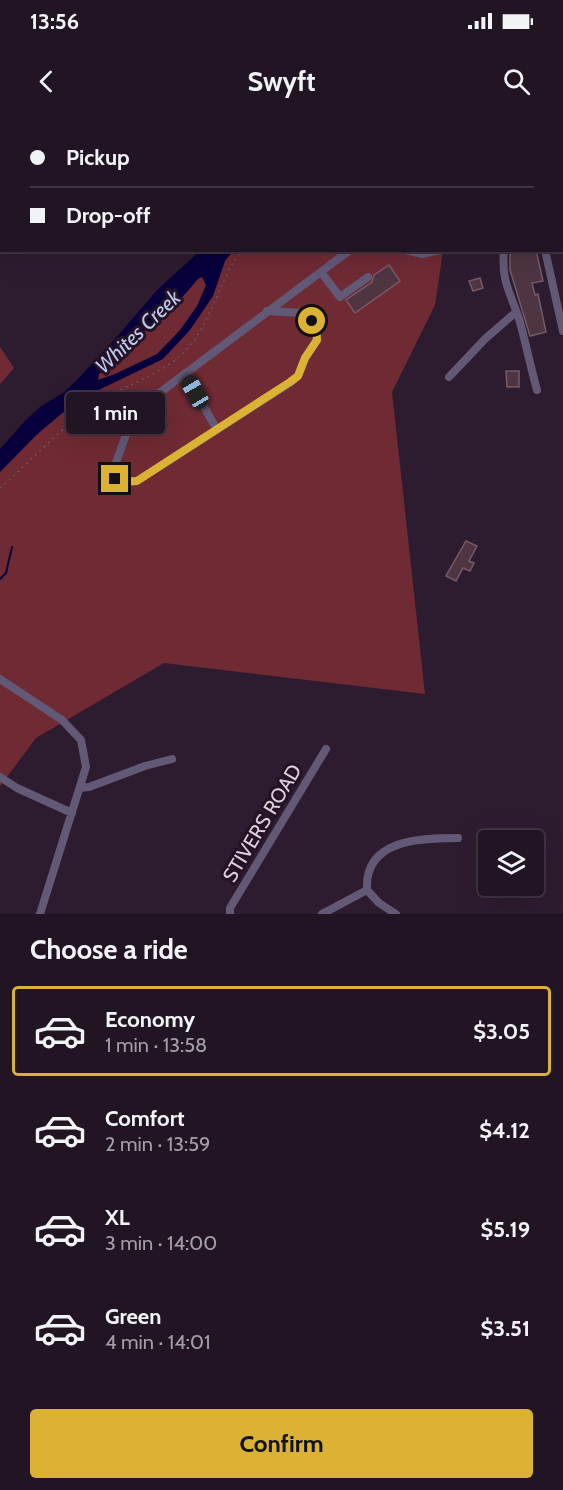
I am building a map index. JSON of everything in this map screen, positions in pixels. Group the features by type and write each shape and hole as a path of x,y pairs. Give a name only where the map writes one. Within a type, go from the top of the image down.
{"street":[{"path":"267,311 290,311 307,316 316,328 317,340 305,358 298,376 137,481 124,482 115,479 114,465 134,412 267,311 347,252"},
{"path":"414,252 422,254 431,252"},
{"path":"504,252 502,269 508,294 516,312 537,390"},
{"path":"545,252 563,331"},
{"path":"321,272 340,297 368,277"},
{"path":"449,377 485,339 516,312"},
{"path":"185,373 217,430"},
{"path":"0,679 62,720 81,740 86,767 40,914"},
{"name":"STIVERS ROAD","path":"230,914 230,908 326,749"},
{"path":"80,788 89,787 145,765 172,759"},
{"path":"0,777 17,788 72,813"},
{"path":"396,914 379,903 367,890 366,879 371,866 381,853 401,843 428,838 458,838"},
{"path":"322,914 367,890"}],"path":[{"path":"0,488 61,429 104,399 164,366 186,350 211,312 235,259 240,252"}],"shaded area":[{"path":"219,252 443,252 435,305 392,392 425,694 164,663 36,738 0,786 0,472"},
{"path":"0,347 14,368 0,384"}],"water":[{"name":"Whites Creek","path":"199,252 232,252 225,261 213,296 190,330 163,359 78,400 35,436 0,472 0,449 40,407 63,393 76,381 159,288","holes":["202,277 206,285 197,306 180,330 157,354 98,380 99,374 114,365 150,325 173,308"]}],"building":[{"path":"510,252 536,252 543,281 532,283 535,295 538,294 546,332 530,336 510,270"},
{"path":"389,265 400,281 355,313 346,300 372,282 374,275"},
{"path":"480,278 483,288 473,291 469,281"},
{"path":"506,371 519,371 519,387 507,387"},
{"path":"466,541 477,546 469,561 474,563 470,571 463,568 456,581 446,576"}],"waterway":[{"path":"0,579 6,573 12,547"}],"route":[{"path":"115,479 124,482 137,481 298,376 305,358 317,340 316,328 312,321"}]}
